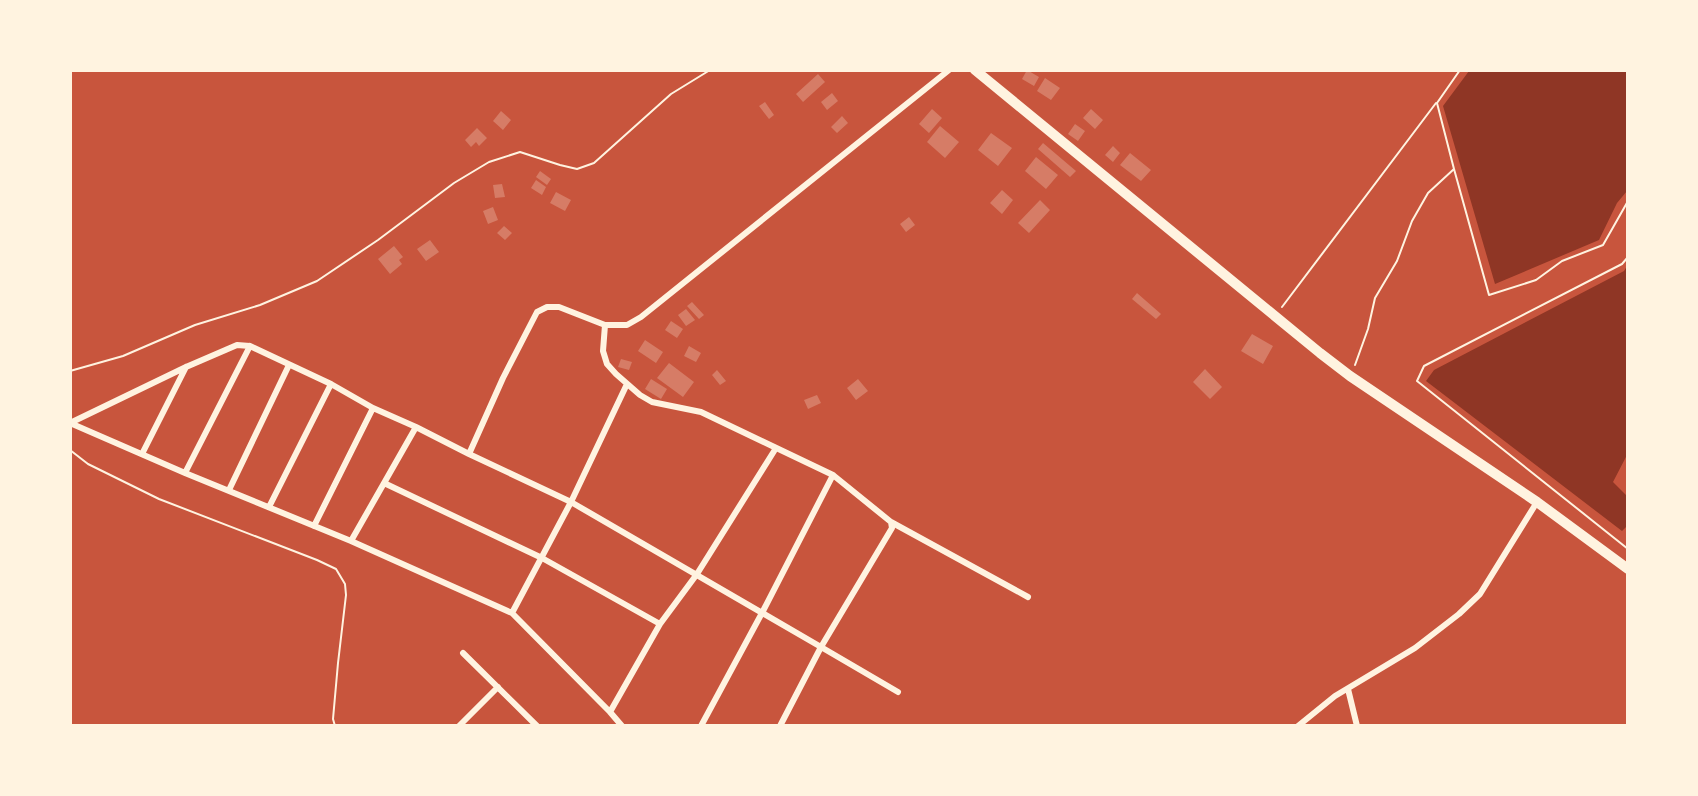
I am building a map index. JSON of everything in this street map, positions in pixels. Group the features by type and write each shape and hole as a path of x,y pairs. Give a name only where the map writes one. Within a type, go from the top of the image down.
{"main road":[{"path":"975,70 1350,376 1538,502 1628,568"}],"street":[{"path":"469,454 503,378 537,312 547,307 559,307 605,325 627,325 949,70"},
{"path":"605,325 603,351 607,364 640,395 652,402 701,412 833,475 891,522 1028,597"},
{"path":"70,423 237,345 250,346 331,384 373,408 571,502 898,692"},
{"path":"185,473 250,346"},
{"path":"229,490 289,364"},
{"path":"142,454 186,367"},
{"path":"269,507 331,384"},
{"path":"512,613 571,502 627,384"},
{"path":"314,526 373,408"},
{"path":"70,423 185,473 351,540 512,613 622,726"},
{"path":"351,540 416,427"},
{"path":"610,712 660,624 697,574 776,448"},
{"path":"701,726 833,475"},
{"path":"384,483 542,558 660,624"},
{"path":"1298,726 1335,696 1415,648 1459,614 1480,594 1538,502"},
{"path":"780,726 821,647 892,528 891,522"},
{"path":"463,653 537,726"},
{"path":"459,726 498,687"},
{"path":"1348,688 1357,726"}],"path":[{"path":"70,371 123,356 195,325 260,305 317,280 378,240 454,183 489,162 520,152 577,169 594,163 671,94 710,70"},
{"path":"1275,317 1460,70"},
{"path":"1437,103 1490,295 1536,280 1562,261 1603,245 1628,201"},
{"path":"1350,376 1368,328 1375,298 1397,261 1413,221 1428,193 1454,169"},
{"path":"1628,257 1622,264 1424,366 1417,381 1628,549"},
{"path":"70,450 88,464 159,498 336,569 345,584 346,596 333,719 335,726"}],"shaded area":[{"path":"1469,71 1627,71 1627,191 1617,203 1599,240 1495,284 1443,106"},
{"path":"1627,266 1627,455 1613,482 1627,496 1627,526 1622,531 1426,381 1434,370 1624,271"}],"building":[{"path":"1027,70 1039,77 1034,86 1022,79"},
{"path":"818,74 825,82 803,102 796,94"},
{"path":"1045,78 1060,88 1051,100 1037,91"},
{"path":"832,93 838,101 827,110 821,102"},
{"path":"765,102 774,115 769,119 759,106"},
{"path":"932,109 942,118 929,133 919,124"},
{"path":"1091,109 1103,120 1095,129 1083,118"},
{"path":"501,111 511,120 503,130 493,121"},
{"path":"842,116 848,123 837,133 831,127"},
{"path":"1075,124 1085,131 1078,141 1068,134"},
{"path":"940,126 959,142 945,158 927,142"},
{"path":"477,128 487,138 479,146 476,142 471,147 465,140"},
{"path":"991,133 1012,148 998,166 978,150"},
{"path":"1043,143 1076,171 1070,177 1038,149"},
{"path":"1113,146 1120,153 1113,162 1105,155"},
{"path":"1130,153 1151,170 1141,181 1120,165"},
{"path":"1036,157 1058,175 1046,189 1025,171"},
{"path":"540,171 551,179 547,185 536,177"},
{"path":"536,180 546,187 542,195 531,188"},
{"path":"502,184 505,197 495,198 493,185"},
{"path":"1002,190 1013,200 1002,214 990,203"},
{"path":"556,192 571,200 565,211 550,203"},
{"path":"1040,200 1050,210 1029,233 1018,223"},
{"path":"493,207 498,220 488,224 483,211"},
{"path":"909,217 915,225 906,232 900,224"},
{"path":"504,226 512,233 505,240 497,233"},
{"path":"430,240 439,252 426,261 417,249"},
{"path":"394,246 403,257 399,260 402,264 390,274 378,259"},
{"path":"1137,293 1161,314 1156,319 1132,299"},
{"path":"692,302 704,315 699,319 687,306"},
{"path":"686,309 695,320 686,326 678,315"},
{"path":"671,321 683,329 677,338 665,330"},
{"path":"1252,334 1273,346 1263,364 1241,351"},
{"path":"645,340 663,352 656,363 638,351"},
{"path":"689,346 701,353 696,362 684,356"},
{"path":"621,359 632,362 629,370 618,367"},
{"path":"669,363 694,382 683,397 657,378"},
{"path":"1205,369 1222,387 1210,399 1193,382"},
{"path":"717,370 726,381 720,385 712,375"},
{"path":"651,379 667,389 661,399 645,389"},
{"path":"858,379 868,391 856,400 847,388"},
{"path":"817,395 821,403 808,409 804,400"}]}
